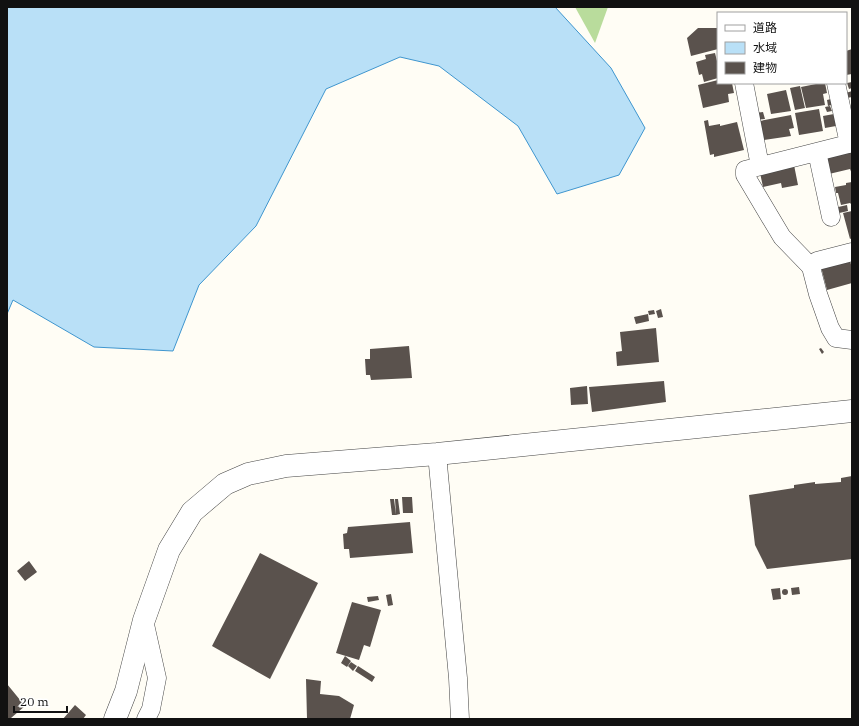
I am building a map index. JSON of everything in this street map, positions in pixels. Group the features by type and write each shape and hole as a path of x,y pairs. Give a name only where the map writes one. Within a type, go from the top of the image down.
{"street":[{"path":"744,84 760,166"},
{"path":"836,84 851,143 745,170 745,175 782,237 811,267 818,294 830,328 836,338 852,340"},
{"path":"817,152 831,217"},
{"path":"811,267 817,261 852,252"},
{"path":"115,719 126,691 144,620 169,550 178,533 192,512 225,484 248,474 286,466 437,454 852,411"},
{"path":"437,454 458,678 460,719"},
{"path":"144,620 157,678 151,709 146,719"}],"green space":[{"path":"575,7 608,7 595,43"}],"water":[{"path":"7,7 555,7 611,68 645,128 619,175 557,194 518,126 439,66 400,57 326,89 256,226 199,285 173,351 94,347 13,300 7,314"}],"building":[{"path":"698,28 717,28 717,49 691,56 687,38"},
{"path":"852,49 852,74 847,75 847,51"},
{"path":"715,53 717,61 717,78 704,82 702,74 699,75 696,62 706,59 705,55"},
{"path":"717,80 717,84 732,84 734,93 728,94 729,102 703,108 698,85"},
{"path":"852,82 852,88 849,89 847,83"},
{"path":"825,84 827,93 823,94 825,105 806,108 801,87"},
{"path":"800,86 805,108 795,110 790,88"},
{"path":"786,90 791,111 771,114 767,94"},
{"path":"852,91 852,97 847,98 846,93"},
{"path":"831,99 832,105 828,106 827,100"},
{"path":"830,106 832,111 827,112 825,107"},
{"path":"819,109 823,131 799,135 795,113"},
{"path":"763,112 765,119 756,120 755,113"},
{"path":"834,114 836,126 825,128 823,116"},
{"path":"791,115 794,128 789,129 791,136 764,140 760,121"},
{"path":"708,120 709,126 720,124 720,126 737,122 744,150 714,157 714,154 710,155 704,121"},
{"path":"852,149 852,174 850,169 829,174 826,158"},
{"path":"794,165 798,185 782,188 781,183 763,187 759,168"},
{"path":"852,182 852,204 841,205 835,187"},
{"path":"847,205 848,211 835,214 834,208"},
{"path":"852,211 852,238 850,239 843,213"},
{"path":"850,260 852,269 852,283 827,290 821,267"},
{"path":"661,309 663,317 658,318 656,311"},
{"path":"654,310 655,314 649,315 648,311"},
{"path":"648,314 649,321 636,324 634,317"},
{"path":"656,328 659,362 617,366 616,352 622,351 620,332"},
{"path":"409,346 412,378 371,380 370,375 366,375 365,359 370,359 370,349"},
{"path":"821,348 824,352 822,354 819,349"},
{"path":"664,381 666,402 592,412 589,387"},
{"path":"587,386 588,404 571,405 570,388"},
{"path":"852,476 852,559 767,569 755,545 749,495 794,488 794,485 815,482 815,484 841,482 841,478"},
{"path":"402,497 412,497 413,513 403,513"},
{"path":"390,499 394,499 396,515 392,515"},
{"path":"395,499 398,499 400,514 396,515"},
{"path":"410,522 413,553 350,558 349,549 344,549 343,534 347,533 348,527"},
{"path":"260,553 318,583 270,679 212,646"},
{"path":"29,561 37,572 25,581 17,571"},
{"path":"799,587 800,594 792,595 791,588"},
{"path":"780,588 781,599 773,600 771,589"},
{"path":"785,589 788,592 785,595 782,592"},
{"path":"391,594 393,605 388,606 386,595"},
{"path":"378,596 379,600 368,602 367,597"},
{"path":"352,602 381,610 370,647 364,645 359,660 336,653"},
{"path":"345,656 351,661 347,667 341,663"},
{"path":"351,662 357,666 353,671 348,666"},
{"path":"358,666 375,677 372,682 355,671"},
{"path":"306,679 321,681 320,694 339,696 354,705 350,719 307,719"},
{"path":"7,684 25,706 11,718 12,719 7,719"},
{"path":"75,705 86,715 83,719 63,719"}]}
